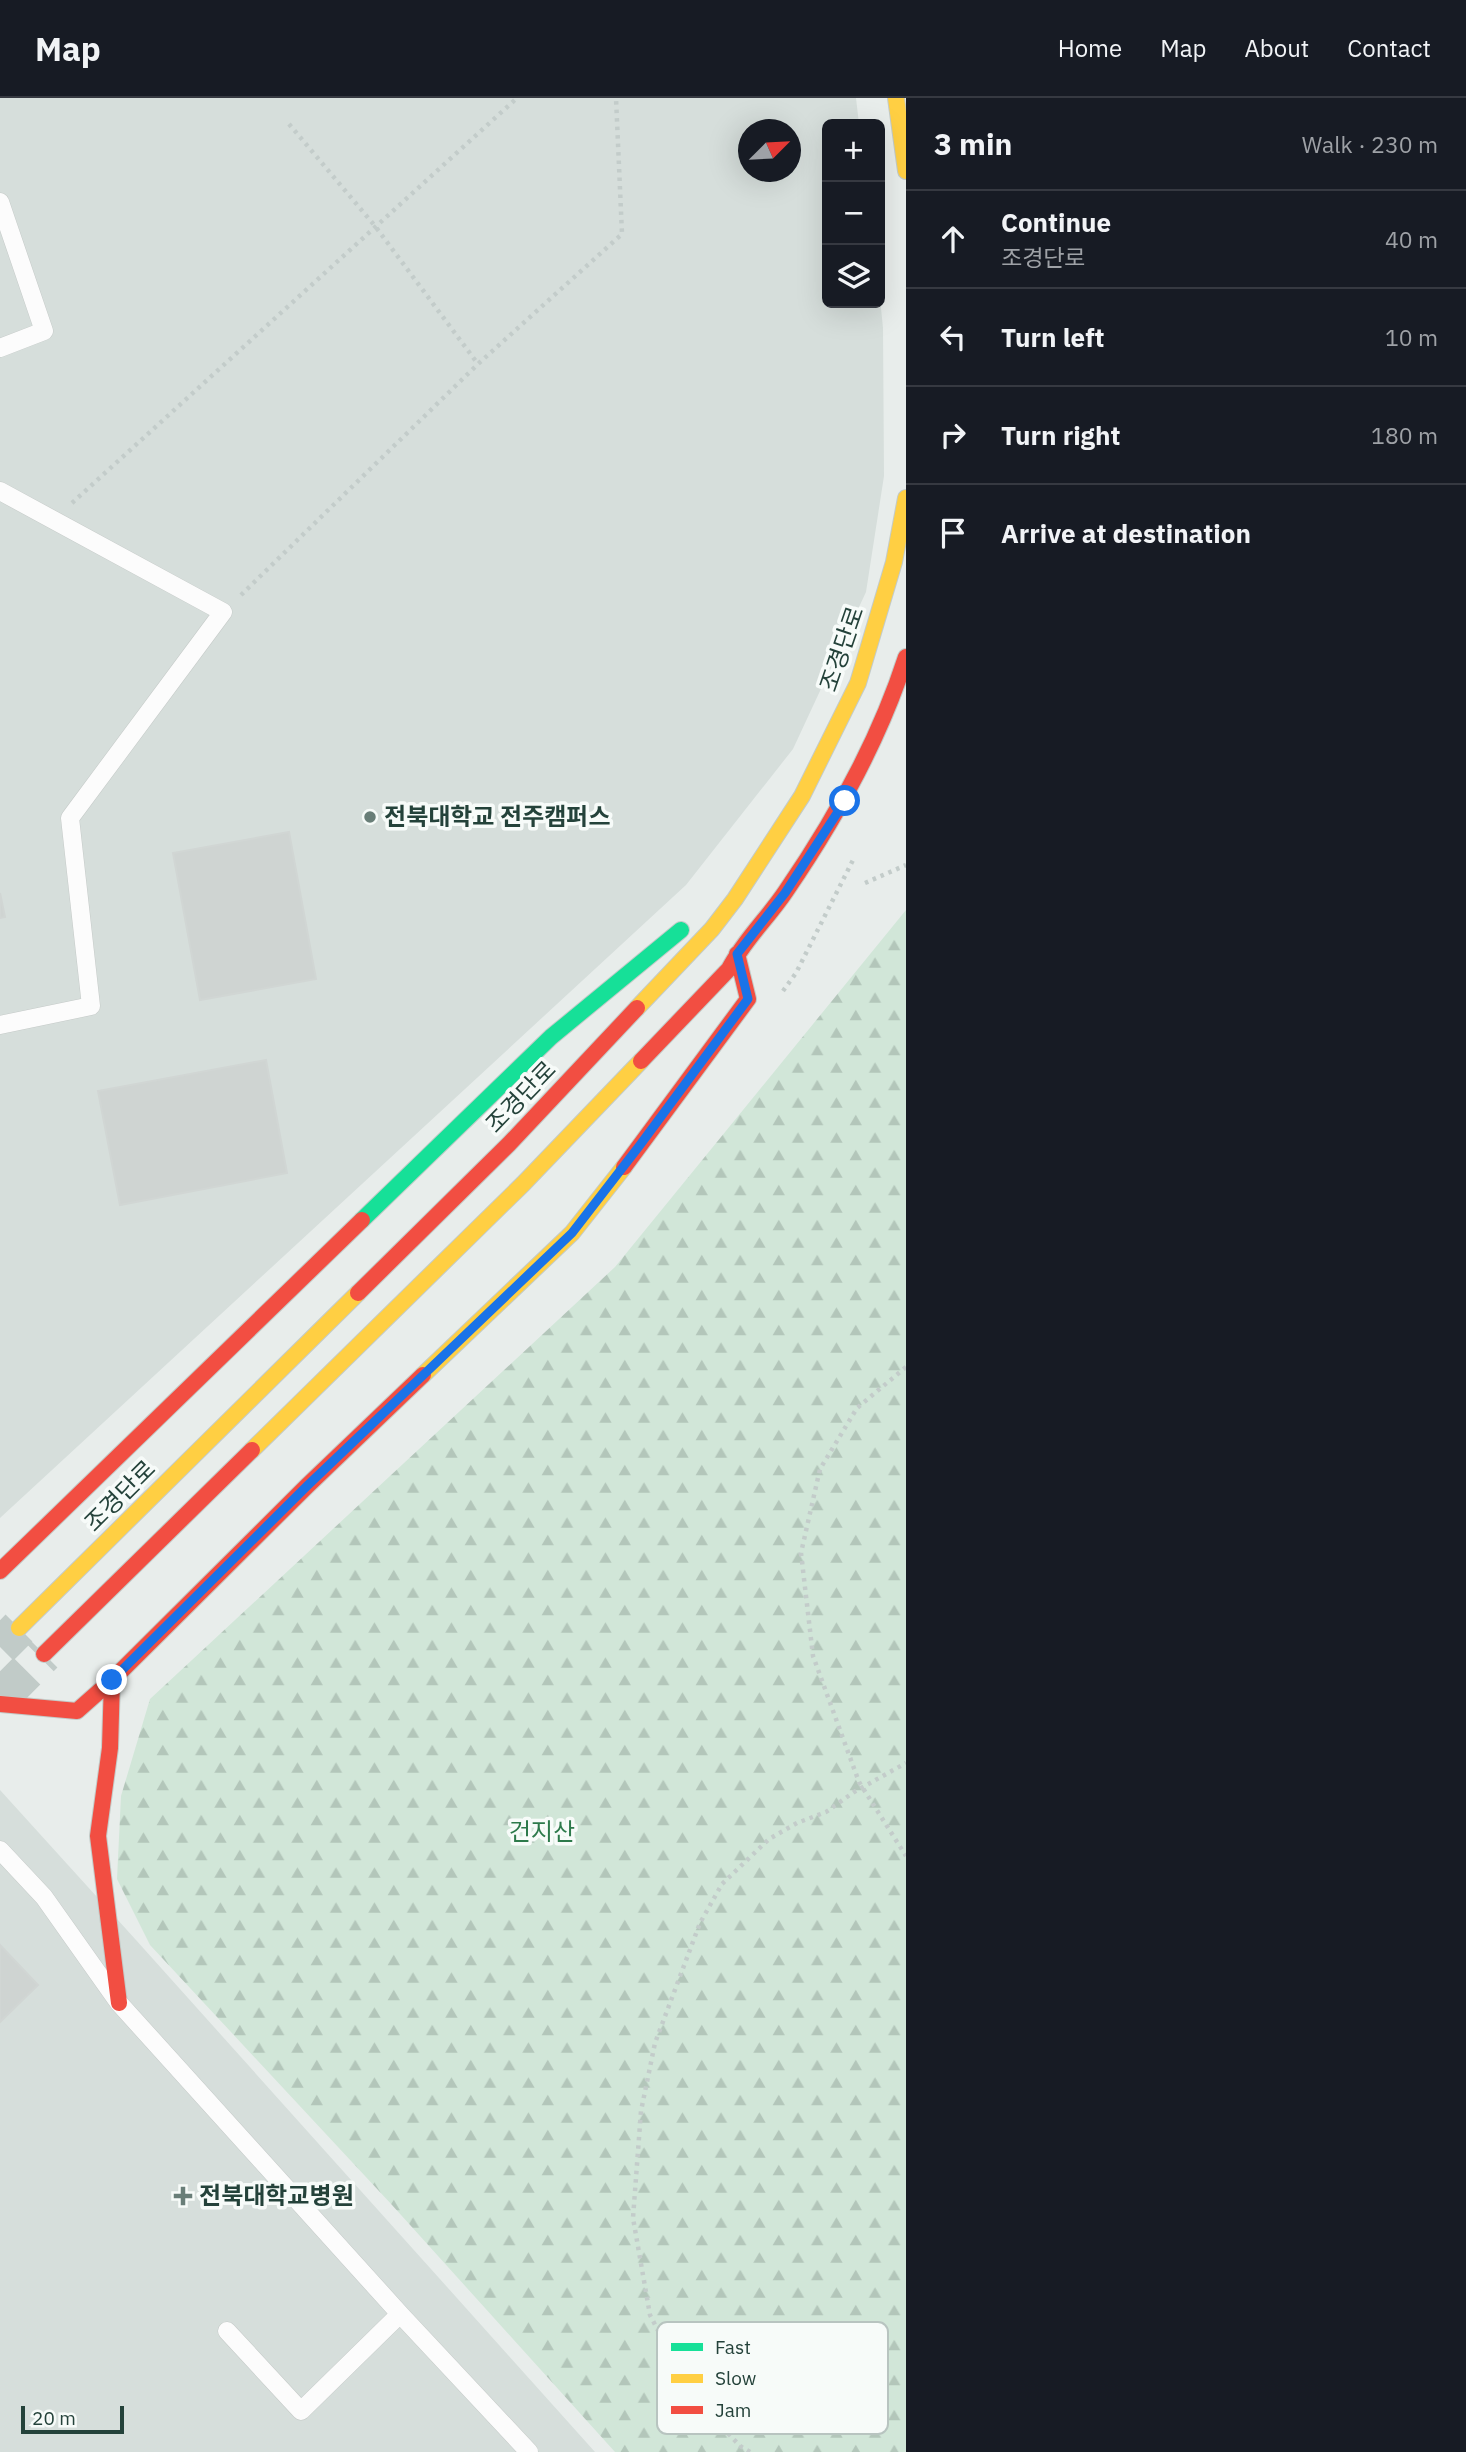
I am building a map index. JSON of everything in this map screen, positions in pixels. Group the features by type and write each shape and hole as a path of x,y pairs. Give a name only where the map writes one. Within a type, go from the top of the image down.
{"street":[{"path":"896,98 906,171"},
{"name":"조경단로","path":"19,1628 509,1144 720,919 802,796 858,683 894,562 906,498"},
{"path":"44,1654 523,1184 729,970 737,954 785,893 845,801 894,695 906,657"},
{"path":"0,1571 551,1037 696,917 720,919"},
{"path":"0,1704 77,1711 572,1233 748,999 737,954"},
{"path":"112,1680 110,1748 98,1836 119,2003"}],"lane":[{"path":"0,202 44,331 0,348"},
{"path":"0,491 223,612 70,818 91,1006 0,1025"},
{"path":"0,1850 44,1897 119,2003 400,2314 529,2452"},
{"path":"227,2331 302,2411 400,2314"}],"path":[{"path":"52,521 517,98"},
{"path":"223,612 478,364 622,234 616,98"},
{"path":"289,124 375,226 478,364"},
{"path":"865,883 906,865"},
{"path":"906,1367 857,1408 820,1469 801,1553 813,1656 862,1787 906,1856"},
{"path":"657,2328 650,2315 633,2218 641,2111 655,2043 700,1923 722,1884 769,1839 797,1823 826,1812 862,1787 906,1763"},
{"path":"729,2434 750,2452"}],"shaded area":[{"name":"전북대학교 전주캠퍼스","path":"0,98 856,98 858,119 822,119 822,308 881,308 884,476 866,592 793,749 686,885 0,1518"},
{"name":"전북대학교병원","path":"0,1790 136,1940 595,2452 0,2452"}],"green space":[{"name":"건지산","path":"906,910 906,2452 615,2452 392,2205 150,1945 117,1879 121,1796 150,1699 615,1267"}],"building":[{"path":"289,832 316,979 200,1000 173,853"},
{"path":"0,893 5,917 0,918"},
{"path":"266,1060 287,1173 120,1205 98,1091"},
{"path":"0,1945 38,1985 0,2022"}],"tunnel":[{"path":"0,1647 19,1628"},
{"path":"0,1698 44,1654"}],"traffic: fast":[{"path":"362,1220 551,1037 681,930"}],"traffic: slow":[{"path":"896,98 906,171"},
{"path":"637,1008 712,929 735,899 802,796 858,683 894,562 906,498"},
{"path":"252,1450 523,1184 641,1061"},
{"path":"423,1375 572,1233 624,1167"},
{"path":"19,1628 358,1293"}],"traffic: jam":[{"path":"641,1061 729,969 804,863 855,778 883,719 906,657"},
{"path":"624,1167 748,999 737,954"},
{"path":"358,1293 509,1144 637,1008"},
{"path":"0,1571 362,1220"},
{"path":"0,1704 77,1711 112,1680 423,1375"},
{"path":"44,1654 252,1450"},
{"path":"112,1680 110,1748 98,1836 119,2003"}],"place":[{"name":"전북대학교 전주캠퍼스","path":"370,817"},
{"name":"전북대학교병원","path":"183,2196"}],"route":[{"path":"112,1680 307,1486 572,1233 748,999 737,954 785,893 845,801"}]}
